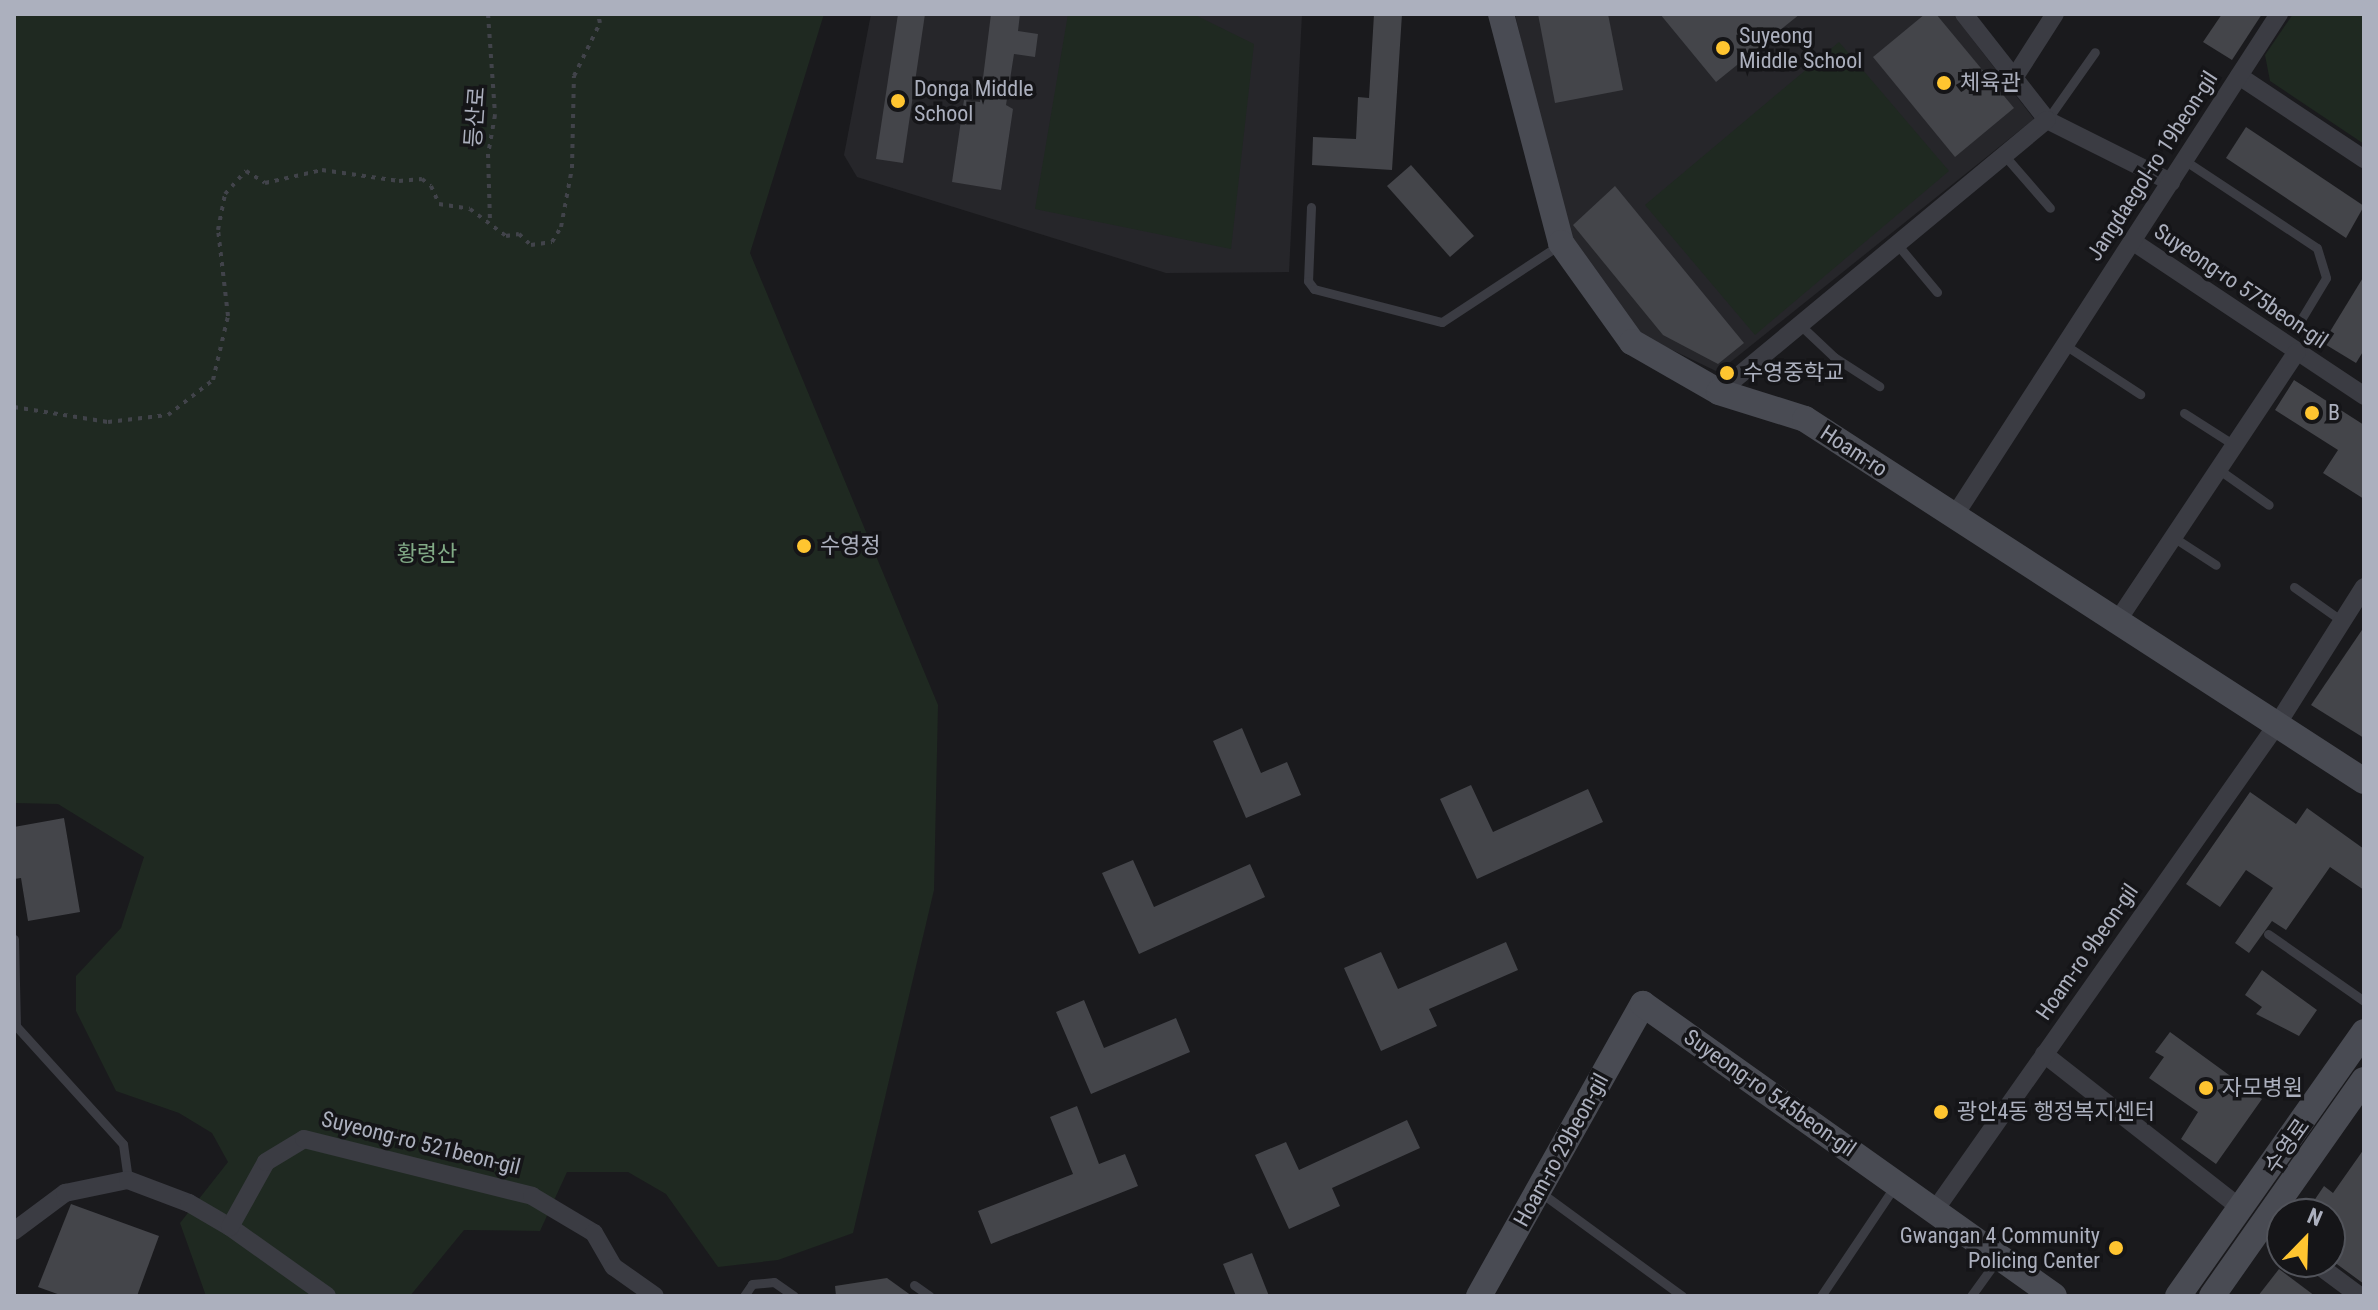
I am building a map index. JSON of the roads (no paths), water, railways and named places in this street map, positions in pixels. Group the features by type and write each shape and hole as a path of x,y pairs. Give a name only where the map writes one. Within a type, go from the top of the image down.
{"street":[{"name":"Hoam-ro","path":"1501,14 1561,243 1632,342 1719,392 1805,419 2364,781"},
{"path":"1964,14 2047,120 2171,182"},
{"path":"2014,78 2055,14"},
{"name":"Jangdaegol-ro 19beon-gil","path":"1955,515 2279,14"},
{"path":"2239,76 2364,159"},
{"path":"1719,392 1798,323 2047,120"},
{"name":"Suyeong-ro 575beon-gil","path":"2132,241 2364,396"},
{"path":"2118,620 2297,352"},
{"name":"Hoam-ro 9beon-gil","path":"1935,1210 2278,723 2364,587"},
{"name":"Suyeong-ro 545beon-gil","path":"1643,1004 2054,1296"},
{"name":"Hoam-ro 29beon-gil","path":"1479,1296 1643,1004"},
{"name":"수영로","path":"2178,1296 2364,1032"},
{"path":"2044,1054 2242,1209"},
{"path":"2293,1198 2364,1080"},
{"name":"Suyeong-ro 521beon-gil","path":"230,1227 266,1162 304,1139 532,1196 594,1233 614,1267 655,1296"},
{"path":"14,1231 65,1193 128,1180 189,1203 230,1227 327,1296"},
{"path":"2212,1296 2266,1239"},
{"path":"2336,1278 2360,1296"}],"lane":[{"path":"2047,120 2095,52"},
{"path":"2004,155 2050,208"},
{"path":"2184,160 2317,248 2326,278 2302,318"},
{"path":"1311,207 1308,281 1314,289 1442,322 1561,243"},
{"path":"1896,243 1937,292"},
{"path":"1798,323 1834,357 1879,386"},
{"path":"2065,345 2140,394"},
{"path":"2184,413 2234,445"},
{"path":"2218,469 2269,505"},
{"path":"2173,537 2216,565"},
{"path":"2294,587 2342,621"},
{"path":"2268,934 2364,1001"},
{"path":"14,939 16,1026 123,1144 128,1180"},
{"path":"1821,1296 1898,1183"},
{"path":"1538,1191 1682,1296"},
{"path":"1971,1296 2000,1256"},
{"path":"744,1296 752,1284 774,1282 794,1296"},
{"path":"914,1285 930,1296"}],"place":[{"name":"Suyeong Middle School","path":"1723,48"},
{"name":"체육관","path":"1944,83"},
{"name":"Donga Middle School","path":"898,101"},
{"name":"수영중학교","path":"1727,373"},
{"name":"B","path":"2312,413"},
{"name":"수영정","path":"804,546"},
{"name":"자모병원","path":"2206,1088"},
{"name":"광안4동 행정복지센터","path":"1941,1112"},
{"name":"Gwangan 4 Community Policing Center","path":"2116,1248"}],"park label":[{"name":"황령산","path":"427,554"}]}
